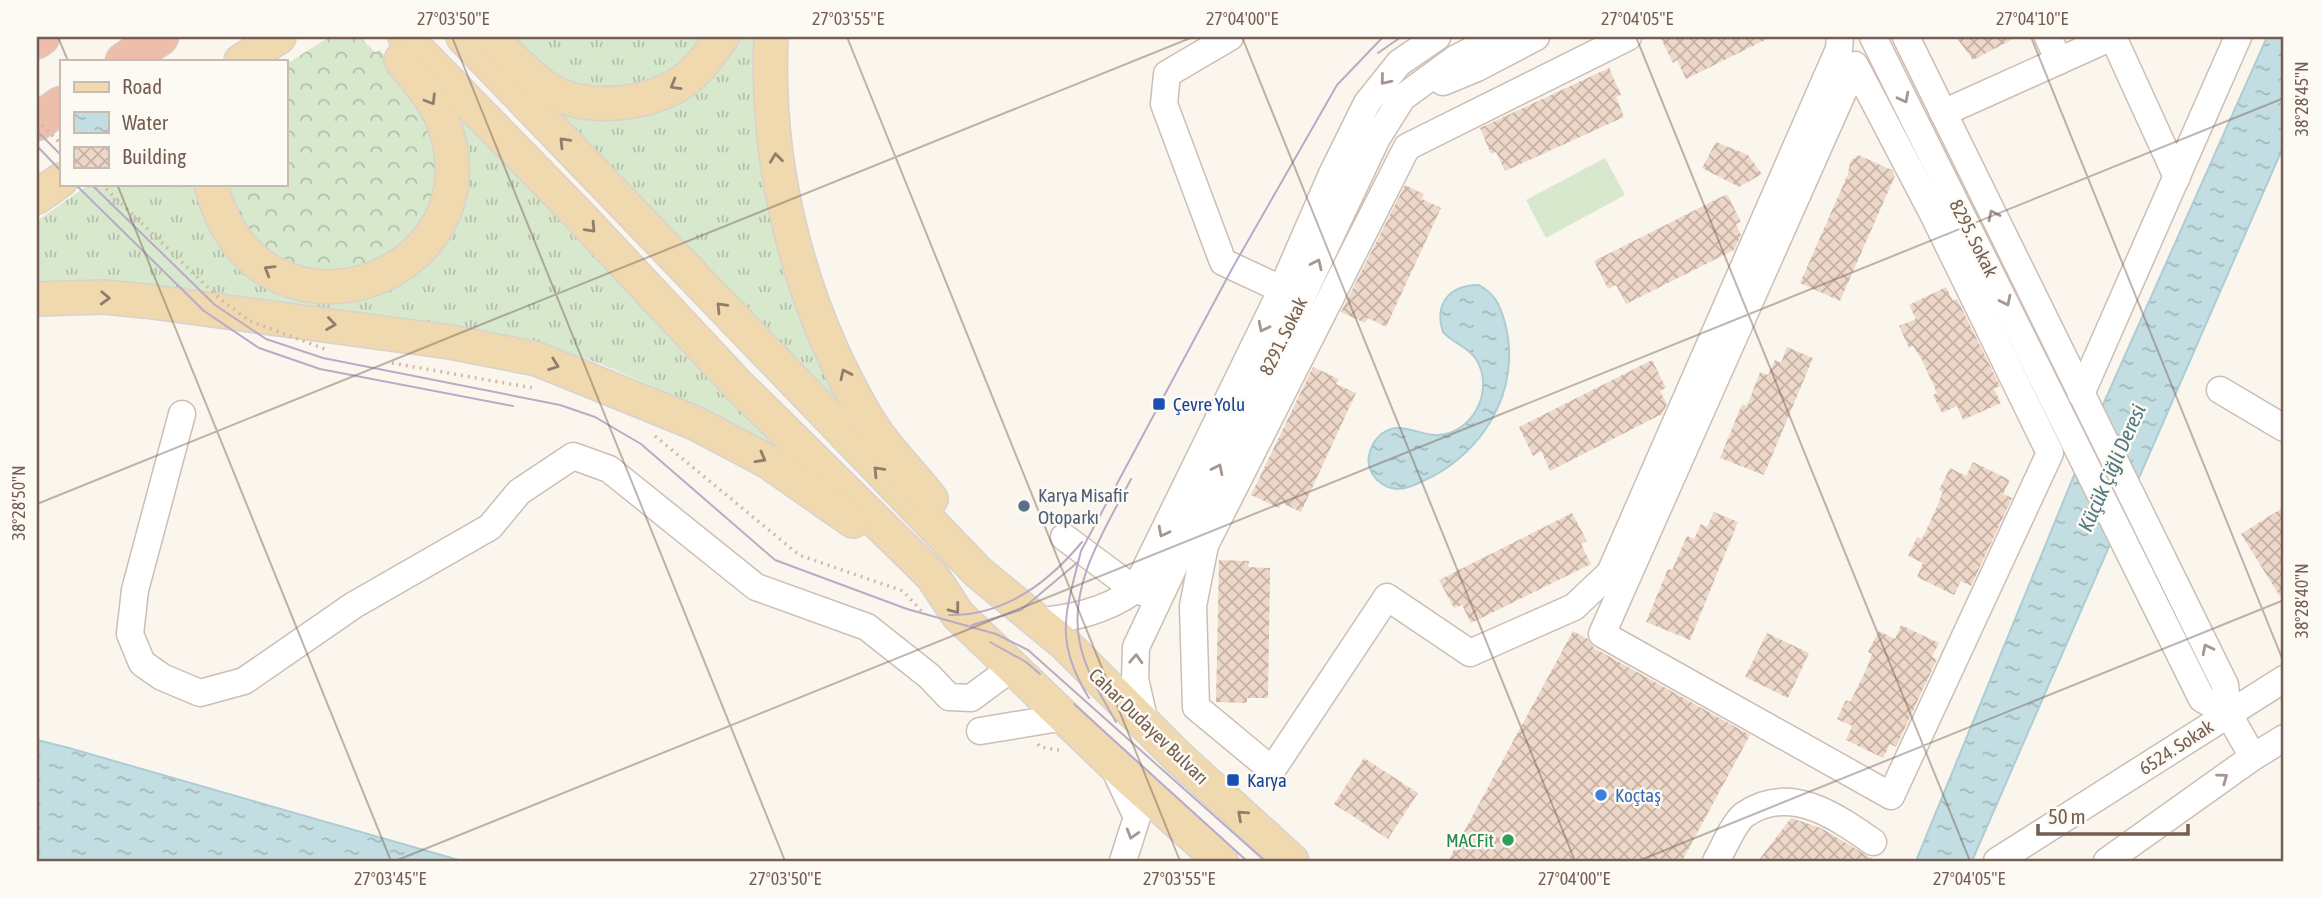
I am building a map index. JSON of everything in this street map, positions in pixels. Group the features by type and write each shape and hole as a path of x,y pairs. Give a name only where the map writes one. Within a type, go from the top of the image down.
{"highway":[{"path":"126,60 160,37"},
{"path":"37,121 60,106"}],"main road":[{"path":"244,60 279,37"},
{"path":"267,60 288,37"},
{"path":"463,37 978,572"},
{"path":"490,37 550,90 584,101 619,103 652,97 680,84 705,61 722,37"},
{"path":"771,37 768,92 778,177 796,255 822,325 866,417 941,512 978,572"},
{"path":"212,186 229,233 250,258 276,275 305,285 339,288 374,279 419,251 435,230 447,200 451,170 449,142 431,98 396,40"},
{"path":"396,40 578,214 738,384 933,578 958,615 1111,762 1221,861"},
{"path":"37,197 60,181"},
{"path":"37,299 104,297 159,302 450,342 537,359 695,423 766,461 933,578"},
{"name":"Cahar Dudayev Bulvarı","path":"978,572 1035,622 1065,644 1178,757 1292,861"}],"street":[{"path":"1230,37 1167,74 1164,104 1223,262 1291,294"},
{"name":"8291. Sokak","path":"1291,294 1332,174 1367,103 1399,63 1437,37"},
{"name":"8291. Sokak","path":"1146,723 1135,679 1136,647 1147,594 1291,294 1402,98 1455,59 1497,37"},
{"path":"1402,98 1477,68 1536,37"},
{"path":"1628,37 1407,147 1205,545 1193,607 1196,707 1272,770 1387,597 1470,653 1574,607 1609,573 1839,49 1840,37"},
{"name":"8295. Sokak","path":"1873,37 2124,547 2202,699 2228,713"},
{"name":"8295. Sokak","path":"1906,37 2225,685 2228,713"},
{"path":"2048,37 2059,61"},
{"path":"1943,113 2112,37 2177,177"},
{"path":"2085,401 2238,37"},
{"path":"1854,65 1933,214 2050,453 1891,796 1602,634 1854,65"},
{"path":"1933,214 1948,187"},
{"path":"1933,214 1965,220"},
{"path":"2220,390 2284,428"},
{"path":"182,414 135,590 130,634 142,663 162,677 200,693 244,681 354,605 490,527 519,492 573,456 609,469 756,587 867,626 929,676 948,697 971,698 1013,667"},
{"path":"1064,537 1147,594 1193,607"},
{"path":"1035,622 1078,617 1119,601 1147,594"},
{"name":"6524. Sokak","path":"1998,861 2284,679"},
{"path":"2228,713 2253,757"},
{"path":"980,731 1065,717"},
{"path":"2107,861 2284,738"},
{"path":"1111,762 1137,817 1123,861"},
{"path":"1716,861 1742,816 1776,803 1815,806 1839,818 1872,842"}],"path":[{"path":"37,121 60,143"},
{"path":"104,186 220,299 250,321 325,349"}],"green space":[{"path":"329,37 360,37 375,52 380,50 413,88 428,114 433,129 437,163 433,197 428,212 409,239 391,253 371,263 327,272 283,263 263,253 246,238 236,220 224,186 287,186 287,64"},
{"path":"508,37 705,37 678,66 660,79 610,91 560,81"},
{"path":"735,37 754,37 760,152 769,209 784,264 850,417 552,107 583,117 623,118"},
{"path":"460,118 781,448 603,365 507,337 408,320 190,290 114,285 37,285 37,221 86,186 197,186 200,201 213,233 232,261 259,283 274,291 307,299 466,183 466,153"},
{"path":"1605,158 1625,195 1546,238 1526,200"}],"water":[{"name":"Küçük Çiğli Deresi","path":"2267,37 2284,37 2284,145 1972,861 1916,861 2102,407"},
{"path":"1479,285 1493,296 1499,305 1509,348 1508,372 1493,418 1462,456 1443,470 1409,487 1388,487 1375,478 1370,469 1369,456 1378,437 1397,428 1433,435 1451,432 1471,418 1478,408 1482,396 1481,371 1473,355 1443,332 1441,313 1446,298 1452,292 1459,288"},
{"path":"37,740 69,748 462,861 37,861"}],"building":[{"path":"1660,37 1771,37 1686,79 1677,60 1673,63"},
{"path":"1956,37 2017,37 1973,60"},
{"path":"1609,68 1621,95 1616,97 1624,117 1505,171 1496,152 1491,154 1480,128"},
{"path":"1716,142 1748,155 1762,174 1739,187 1702,168"},
{"path":"1858,155 1892,170 1895,176 1840,301 1800,283 1848,174 1850,162"},
{"path":"1405,185 1424,194 1422,199 1441,208 1386,327 1368,318 1365,323 1341,312"},
{"path":"1727,194 1741,222 1736,224 1741,235 1734,250 1626,304 1616,285 1608,289 1594,261"},
{"path":"1946,287 1953,301 1957,299 2000,386 1994,389 2001,403 1963,420 1957,406 1942,413 1933,395 1937,393 1922,360 1913,346 1909,348 1899,326 1916,319 1909,305"},
{"path":"1787,347 1813,358 1764,475 1720,458 1742,404 1747,406 1760,372 1768,375 1775,360 1781,363"},
{"path":"1652,360 1666,388 1660,391 1667,404 1662,414 1550,471 1541,451 1533,456 1519,427"},
{"path":"1313,367 1339,379 1336,384 1356,393 1301,512 1282,503 1279,508 1251,495"},
{"path":"1973,462 2010,480 2003,494 2012,498 1971,586 1961,581 1954,595 1917,577 1923,563 1908,556 1917,537 1922,539 1937,507 1943,491 1939,490 1950,468 1966,476"},
{"path":"2284,507 2284,603 2241,534"},
{"path":"1714,512 1738,522 1690,640 1646,622 1668,569 1672,570 1687,536 1694,539 1701,524 1707,527"},
{"path":"1572,513 1587,541 1581,544 1591,564 1471,623 1462,605 1454,608 1439,580"},
{"path":"1219,560 1249,561 1248,567 1270,568 1268,698 1247,698 1247,703 1216,702"},
{"path":"1901,625 1939,643 1932,657 1937,659 1896,747 1890,744 1883,758 1846,740 1852,726 1837,719 1846,700 1850,702 1866,670 1872,654 1868,652 1879,631 1895,639"},
{"name":"Koçtaş","path":"1573,631 1588,639 1594,648 1750,735 1682,861 1448,861"},
{"path":"1767,633 1809,653 1788,698 1745,677"},
{"path":"1364,758 1418,793 1388,839 1334,804"},
{"path":"1791,818 1821,828 1876,861 1758,861"}],"tram line":[{"path":"1089,698 1070,659 1066,626 1067,609 1081,551 1233,267 1337,85 1383,37"},
{"path":"1378,53 1401,37"},
{"path":"37,131 60,154"},
{"path":"37,146 60,170"},
{"path":"77,186 204,311 259,348 320,369 513,406"},
{"path":"93,186 215,305 266,339 323,358 560,405 595,417 641,444 775,560 907,609 996,634 1028,650 1265,861"},
{"path":"1116,722 1086,664 1077,622 1079,600 1091,558 1131,479"},
{"path":"949,615 988,610 1023,594 1055,571 1082,542"},
{"path":"972,625 1021,610 1078,562"},
{"path":"990,642 1026,662 1040,674"},
{"path":"1074,704 1247,861"}],"place":[{"name":"Çevre Yolu","path":"1159,404"},
{"name":"Karya Misafir Otoparkı","path":"1024,506"},
{"name":"Karya","path":"1233,780"},
{"name":"Koçtaş","path":"1601,795"},
{"name":"MACFit","path":"1508,840"}]}
